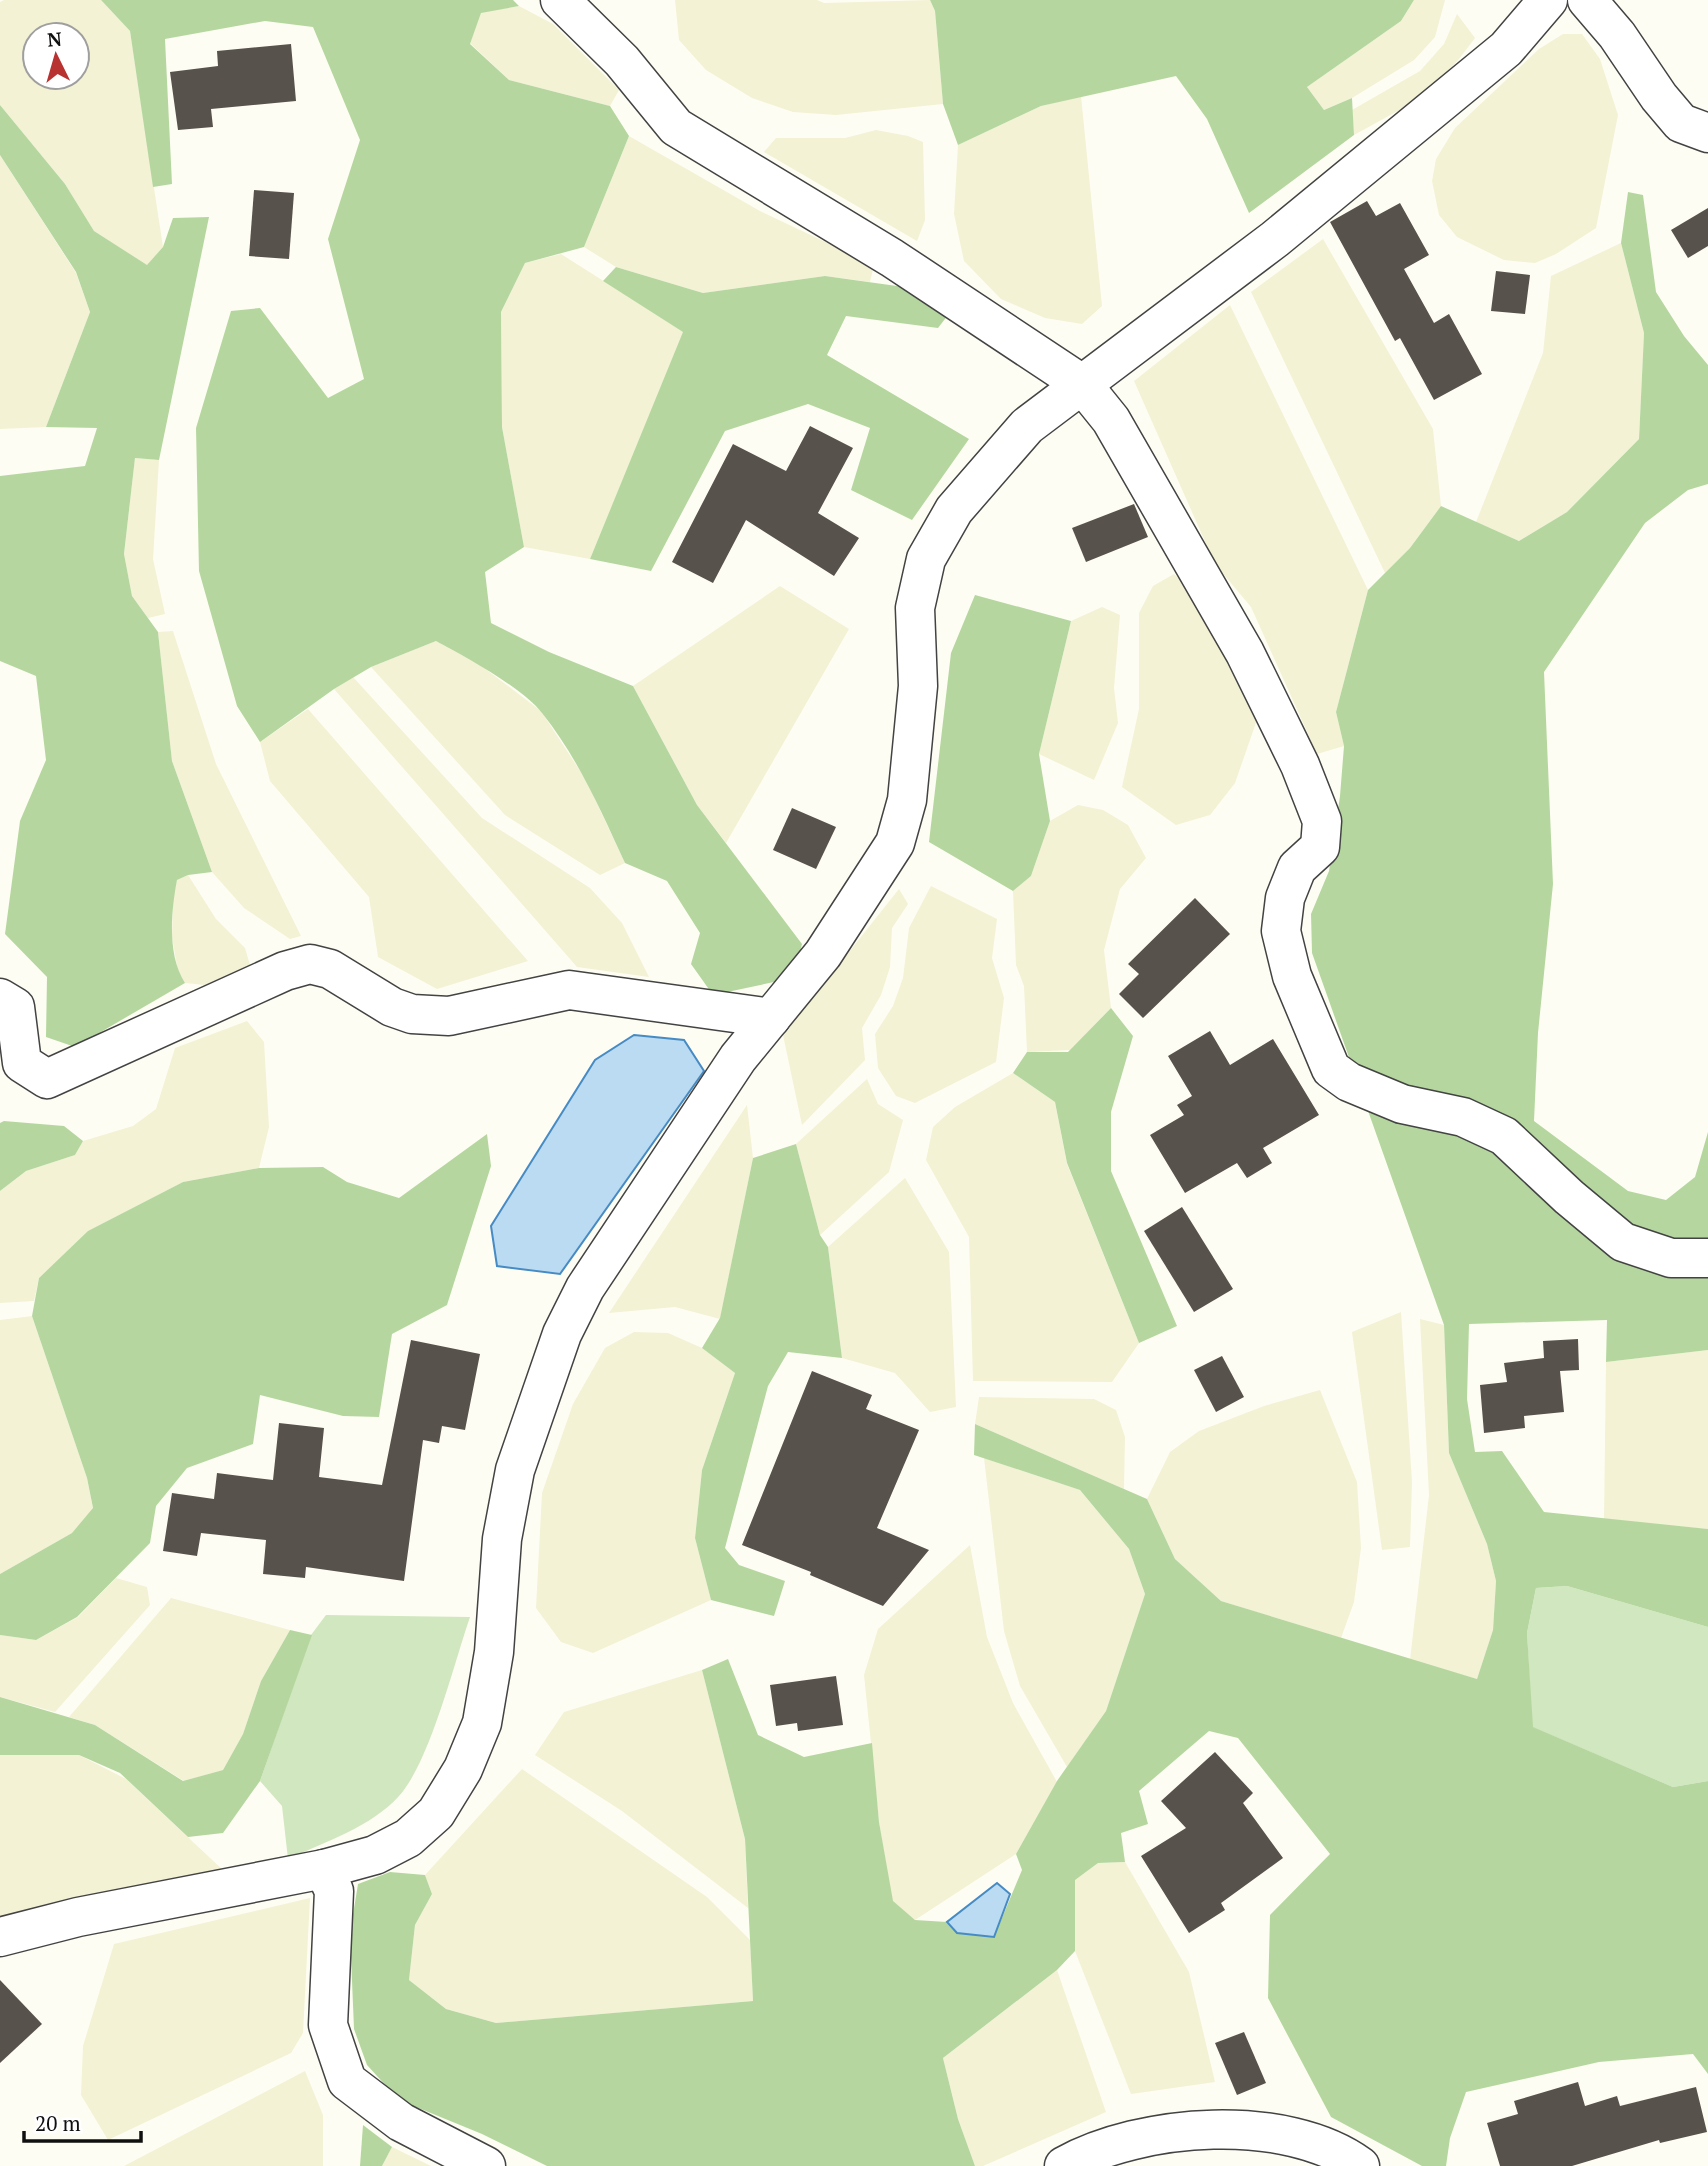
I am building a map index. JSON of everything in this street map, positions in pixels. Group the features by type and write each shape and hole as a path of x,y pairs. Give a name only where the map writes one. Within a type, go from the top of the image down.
{"street":[{"path":"560,0 622,61 676,127 892,258 1082,384 1111,420 1245,653 1300,765 1322,821 1320,847 1297,868 1285,898 1281,931 1292,976 1331,1069 1349,1082 1402,1104 1463,1117 1504,1136 1569,1197 1623,1242 1671,1258 1708,1258"},
{"path":"0,1937 78,1917 324,1869 376,1855 408,1838 436,1813 463,1769 482,1723 494,1653 502,1539 515,1470 562,1334 585,1288 738,1058 823,954 895,844 907,800 918,686 915,608 926,559 954,510 989,466 1027,426 1275,240 1506,49 1548,0"},
{"path":"1587,0 1617,34 1659,97 1681,123 1708,132"},
{"path":"0,998 15,1007 22,1063 47,1079 285,971 310,964 330,969 392,1007 412,1014 449,1016 569,990 771,1018"},
{"path":"324,1869 334,1891 328,2025 347,2081 401,2122 486,2166"},
{"path":"1064,2166 1089,2152 1178,2131 1231,2130 1303,2141 1343,2154 1360,2166"}],"green space":[{"path":"101,0 130,31 163,247 147,266 94,231 65,184 0,105 0,2"},
{"path":"101,0 513,0 519,6 481,13 470,44 509,80 610,106 629,136 584,247 525,263 501,312 502,427 524,547 485,572 491,623 549,652 633,686 697,805 802,944 793,978 713,995 691,964 700,933 667,881 625,863 578,767 542,713 507,683 436,641 371,667 334,689 260,742 237,706 199,571 196,428 231,311 260,308 328,398 364,379 328,239 360,140 313,27 265,21 165,39 172,184 153,187 130,31"},
{"path":"675,0 817,0 824,3 930,0 935,11 943,104 836,115 793,112 752,98 706,70 679,40"},
{"path":"930,0 1414,0 1401,21 1307,87 1324,110 1352,98 1354,135 1249,213 1207,119 1176,76 1041,106 958,145 943,104 935,11"},
{"path":"1414,0 1445,0 1435,37 1414,60 1352,98 1324,110 1307,87 1401,21"},
{"path":"519,6 553,24 619,90 610,106 509,80 470,43 481,12"},
{"path":"1457,14 1475,38 1459,59 1423,97 1354,135 1352,110 1420,71 1444,44"},
{"path":"1563,34 1582,34 1600,59 1618,115 1596,228 1556,254 1535,263 1504,260 1457,237 1439,215 1432,181 1436,159 1455,128 1539,49"},
{"path":"1081,96 1102,306 1082,324 1045,318 1001,299 964,261 954,214 958,145 1041,106"},
{"path":"0,105 65,184 94,231 147,265 163,247 173,218 209,217 159,460 135,458 124,554 132,596 158,632 172,761 212,872 188,875 177,880 172,919 173,947 179,972 185,983 75,1047 46,1037 47,977 5,934 20,821 46,760 36,676 0,661 0,476 85,466 97,428 46,427 90,312 76,272 0,155"},
{"path":"876,130 908,136 923,142 925,220 917,241 764,152 776,138 845,138"},
{"path":"629,136 760,211 874,265 870,282 825,276 703,293 616,267 584,247"},
{"path":"0,155 76,273 90,312 46,427 0,429"},
{"path":"1628,192 1643,195 1656,292 1684,336 1708,365 1708,484 1688,490 1645,523 1544,672 1553,884 1538,1033 1534,1121 1628,1191 1666,1200 1695,1177 1708,1132 1708,1350 1606,1362 1607,1320 1469,1324 1467,1399 1475,1452 1502,1451 1544,1512 1708,1529 1708,1627 1567,1586 1536,1588 1527,1633 1533,1727 1673,1787 1708,1781 1708,2074 1693,2054 1599,2062 1466,2092 1450,2138 1446,2166 1422,2166 1331,2117 1268,1998 1270,1915 1330,1854 1238,1738 1209,1731 1139,1791 1148,1824 1121,1833 1125,1862 1098,1863 1075,1880 1075,1951 1057,1970 943,2058 958,2119 975,2166 547,2166 482,2134 399,2100 367,2065 354,2029 350,1933 358,1884 390,1872 425,1875 432,1894 415,1925 409,1980 446,2009 496,2023 753,2001 745,1839 702,1670 728,1659 758,1735 804,1757 872,1743 879,1822 893,1901 915,1920 947,1922 957,1933 994,1937 1022,1870 1016,1854 1057,1781 1106,1711 1145,1594 1129,1549 1080,1490 974,1455 975,1424 1147,1499 1175,1559 1221,1601 1477,1679 1493,1630 1496,1581 1487,1544 1449,1453 1444,1325 1312,953 1311,914 1329,871 1340,796 1344,746 1336,712 1368,590 1410,548 1441,506 1519,541 1567,512 1639,439 1644,333 1621,243"},
{"path":"1323,239 1433,429 1441,506 1410,548 1385,573 1251,292"},
{"path":"1621,243 1644,333 1639,439 1567,512 1519,541 1476,522 1543,353 1551,276"},
{"path":"561,254 684,332 590,559 524,547 502,427 501,312 525,263"},
{"path":"616,267 703,293 825,276 904,287 948,315 938,328 846,316 827,355 969,439 912,520 851,490 870,428 808,404 725,431 651,571 590,559 683,332 603,281"},
{"path":"1230,305 1368,590 1336,712 1344,746 1317,754 1251,607 1215,564 1134,381"},
{"path":"135,458 159,460 153,559 165,614 148,618 132,596 124,554"},
{"path":"1174,574 1190,589 1259,714 1235,783 1210,815 1176,825 1122,787 1139,709 1139,613 1153,586"},
{"path":"780,586 849,629 726,843 697,805 633,686"},
{"path":"975,595 1071,621 1039,754 1050,821 1031,876 1013,891 929,842 951,653"},
{"path":"1102,607 1120,615 1114,688 1118,723 1094,780 1039,754 1071,621"},
{"path":"173,631 216,764 301,936 290,939 244,908 212,872 172,761 158,632"},
{"path":"436,641 480,665 541,711 586,780 625,863 600,875 505,815 371,667"},
{"path":"353,677 482,818 590,888 622,923 649,977 577,967 334,689"},
{"path":"308,709 528,961 437,989 378,957 369,897 270,781 260,742"},
{"path":"1078,805 1103,810 1128,825 1146,858 1120,889 1104,950 1111,1008 1070,1050 1027,1052 1024,986 1016,965 1013,891 1031,876 1050,821"},
{"path":"188,875 216,919 245,948 250,965 205,985 185,983 178,972 172,937 173,898 177,880"},
{"path":"931,886 997,919 992,958 1004,998 996,1062 915,1103 896,1096 878,1068 875,1034 893,1006 903,978 909,928"},
{"path":"899,889 908,904 892,928 890,967 881,995 862,1028 865,1060 802,1125 783,1035"},
{"path":"1111,1008 1133,1036 1111,1112 1111,1171 1177,1326 1139,1343 1067,1163 1055,1102 1013,1073 1027,1052 1068,1052"},
{"path":"247,1021 264,1042 269,1127 259,1168 183,1182 89,1231 39,1278 34,1301 0,1303 0,1191 26,1171 75,1155 83,1141 133,1126 156,1109 175,1048"},
{"path":"1013,1073 1055,1102 1067,1164 1139,1343 1112,1382 973,1381 969,1237 926,1160 933,1127 955,1107"},
{"path":"867,1079 878,1104 903,1120 889,1172 820,1235 796,1144"},
{"path":"747,1105 753,1158 720,1319 675,1307 609,1313"},
{"path":"4,1121 64,1126 83,1141 75,1155 26,1171 0,1191 0,1123"},
{"path":"487,1134 491,1166 447,1305 392,1334 379,1417 343,1416 260,1395 253,1444 187,1468 156,1506 150,1543 77,1617 36,1640 0,1635 0,1574 72,1533 93,1508 87,1478 32,1316 39,1278 88,1231 183,1182 259,1168 323,1167 347,1182 399,1198"},
{"path":"796,1144 820,1235 828,1247 842,1358 788,1352 768,1386 725,1548 739,1565 785,1581 774,1616 711,1600 695,1538 702,1470 735,1373 702,1348 720,1318 753,1158"},
{"path":"905,1178 949,1252 956,1407 930,1412 895,1373 842,1358 828,1247"},
{"path":"1401,1312 1412,1482 1410,1547 1382,1550 1352,1332"},
{"path":"32,1316 87,1478 93,1509 72,1533 0,1574 0,1320"},
{"path":"1420,1319 1444,1325 1449,1453 1487,1544 1496,1581 1493,1630 1477,1679 1410,1660 1429,1495"},
{"path":"634,1332 668,1333 702,1348 735,1373 702,1470 695,1538 711,1600 593,1653 561,1642 536,1608 542,1493 573,1404 605,1348"},
{"path":"1708,1350 1708,1529 1604,1520 1606,1362"},
{"path":"1320,1390 1357,1482 1361,1548 1354,1602 1341,1638 1221,1601 1175,1559 1147,1499 1170,1452 1199,1431 1264,1406"},
{"path":"979,1397 1094,1399 1116,1410 1125,1437 1124,1489 975,1424"},
{"path":"984,1458 1080,1490 1129,1549 1145,1594 1106,1711 1067,1767 1020,1686 1004,1631"},
{"path":"970,1545 987,1637 1013,1703 1057,1782 1016,1854 915,1920 892,1901 879,1822 864,1675 878,1629"},
{"path":"116,1578 147,1587 150,1605 55,1712 0,1697 0,1635 36,1640 78,1617"},
{"path":"1567,1586 1708,1627 1708,1781 1673,1787 1532,1727 1527,1633 1536,1588"},
{"path":"171,1598 290,1630 261,1681 243,1734 223,1770 184,1781 95,1725 69,1717"},
{"path":"326,1615 470,1617 431,1737 421,1760 399,1796 375,1817 361,1825 288,1859 282,1806 260,1781 311,1635"},
{"path":"290,1630 312,1635 260,1781 223,1833 188,1837 120,1773 79,1755 0,1755 0,1697 95,1725 183,1781 223,1770 243,1734 261,1681"},
{"path":"702,1670 745,1839 748,1908 622,1811 535,1755 564,1712"},
{"path":"0,1755 79,1755 126,1779 226,1873 0,1918"},
{"path":"522,1769 707,1897 750,1940 753,2001 496,2023 446,2009 409,1980 415,1925 432,1894 425,1875"},
{"path":"1125,1862 1189,1972 1215,2082 1131,2094 1075,1951 1074,1880 1098,1863"},
{"path":"310,1898 303,2033 291,2053 108,2140 81,2095 83,2046 114,1944"},
{"path":"1057,1970 1106,2112 983,2166 975,2166 958,2119 943,2058"},
{"path":"305,2071 323,2115 323,2166 124,2166"},
{"path":"363,2125 392,2147 382,2166 360,2166"},
{"path":"392,2147 431,2166 382,2166"}],"water":[{"path":"634,1035 684,1040 704,1071 560,1274 497,1266 491,1226 595,1060"},
{"path":"997,1883 1010,1894 994,1937 957,1933 947,1922"}],"building":[{"path":"291,44 296,101 211,109 213,127 178,130 170,72 218,66 217,51"},
{"path":"254,190 294,193 289,259 249,256"},
{"path":"1367,201 1376,216 1400,203 1429,255 1404,269 1434,323 1449,314 1482,374 1434,400 1400,338 1395,341 1330,222"},
{"path":"1708,208 1708,246 1688,258 1671,230"},
{"path":"1496,271 1530,275 1525,314 1491,311"},
{"path":"810,426 853,448 818,513 859,538 834,576 746,520 713,583 672,562 733,444 786,471"},
{"path":"1134,504 1148,537 1086,562 1072,528"},
{"path":"792,808 836,827 816,869 773,850"},
{"path":"1195,898 1230,934 1143,1018 1119,994 1139,974 1128,964"},
{"path":"1210,1031 1230,1065 1273,1039 1319,1115 1263,1148 1272,1163 1247,1178 1237,1163 1185,1193 1150,1135 1184,1115 1177,1105 1192,1096 1168,1056"},
{"path":"1182,1207 1233,1289 1194,1312 1144,1231"},
{"path":"1578,1339 1579,1370 1560,1371 1564,1412 1524,1416 1525,1428 1484,1433 1480,1385 1507,1382 1504,1363 1544,1358 1543,1341"},
{"path":"411,1340 480,1354 465,1430 442,1426 439,1443 423,1440 404,1581 306,1567 305,1578 263,1574 266,1540 201,1533 197,1556 163,1551 172,1493 214,1499 217,1473 273,1480 279,1423 324,1428 319,1477 382,1485"},
{"path":"1222,1356 1244,1397 1216,1412 1194,1370"},
{"path":"812,1371 872,1395 866,1409 919,1430 877,1528 929,1550 883,1606 810,1575 811,1572 742,1545"},
{"path":"836,1676 843,1725 798,1731 797,1723 776,1726 770,1685"},
{"path":"1215,1752 1253,1793 1243,1803 1283,1858 1221,1903 1225,1910 1189,1933 1141,1856 1186,1828 1161,1801"},
{"path":"0,1980 42,2024 0,2063"},
{"path":"1244,2032 1266,2083 1237,2095 1215,2043"},
{"path":"1578,2082 1585,2106 1617,2096 1620,2106 1696,2087 1707,2132 1660,2143 1659,2140 1572,2166 1500,2166 1487,2123 1518,2114 1514,2101"}]}
